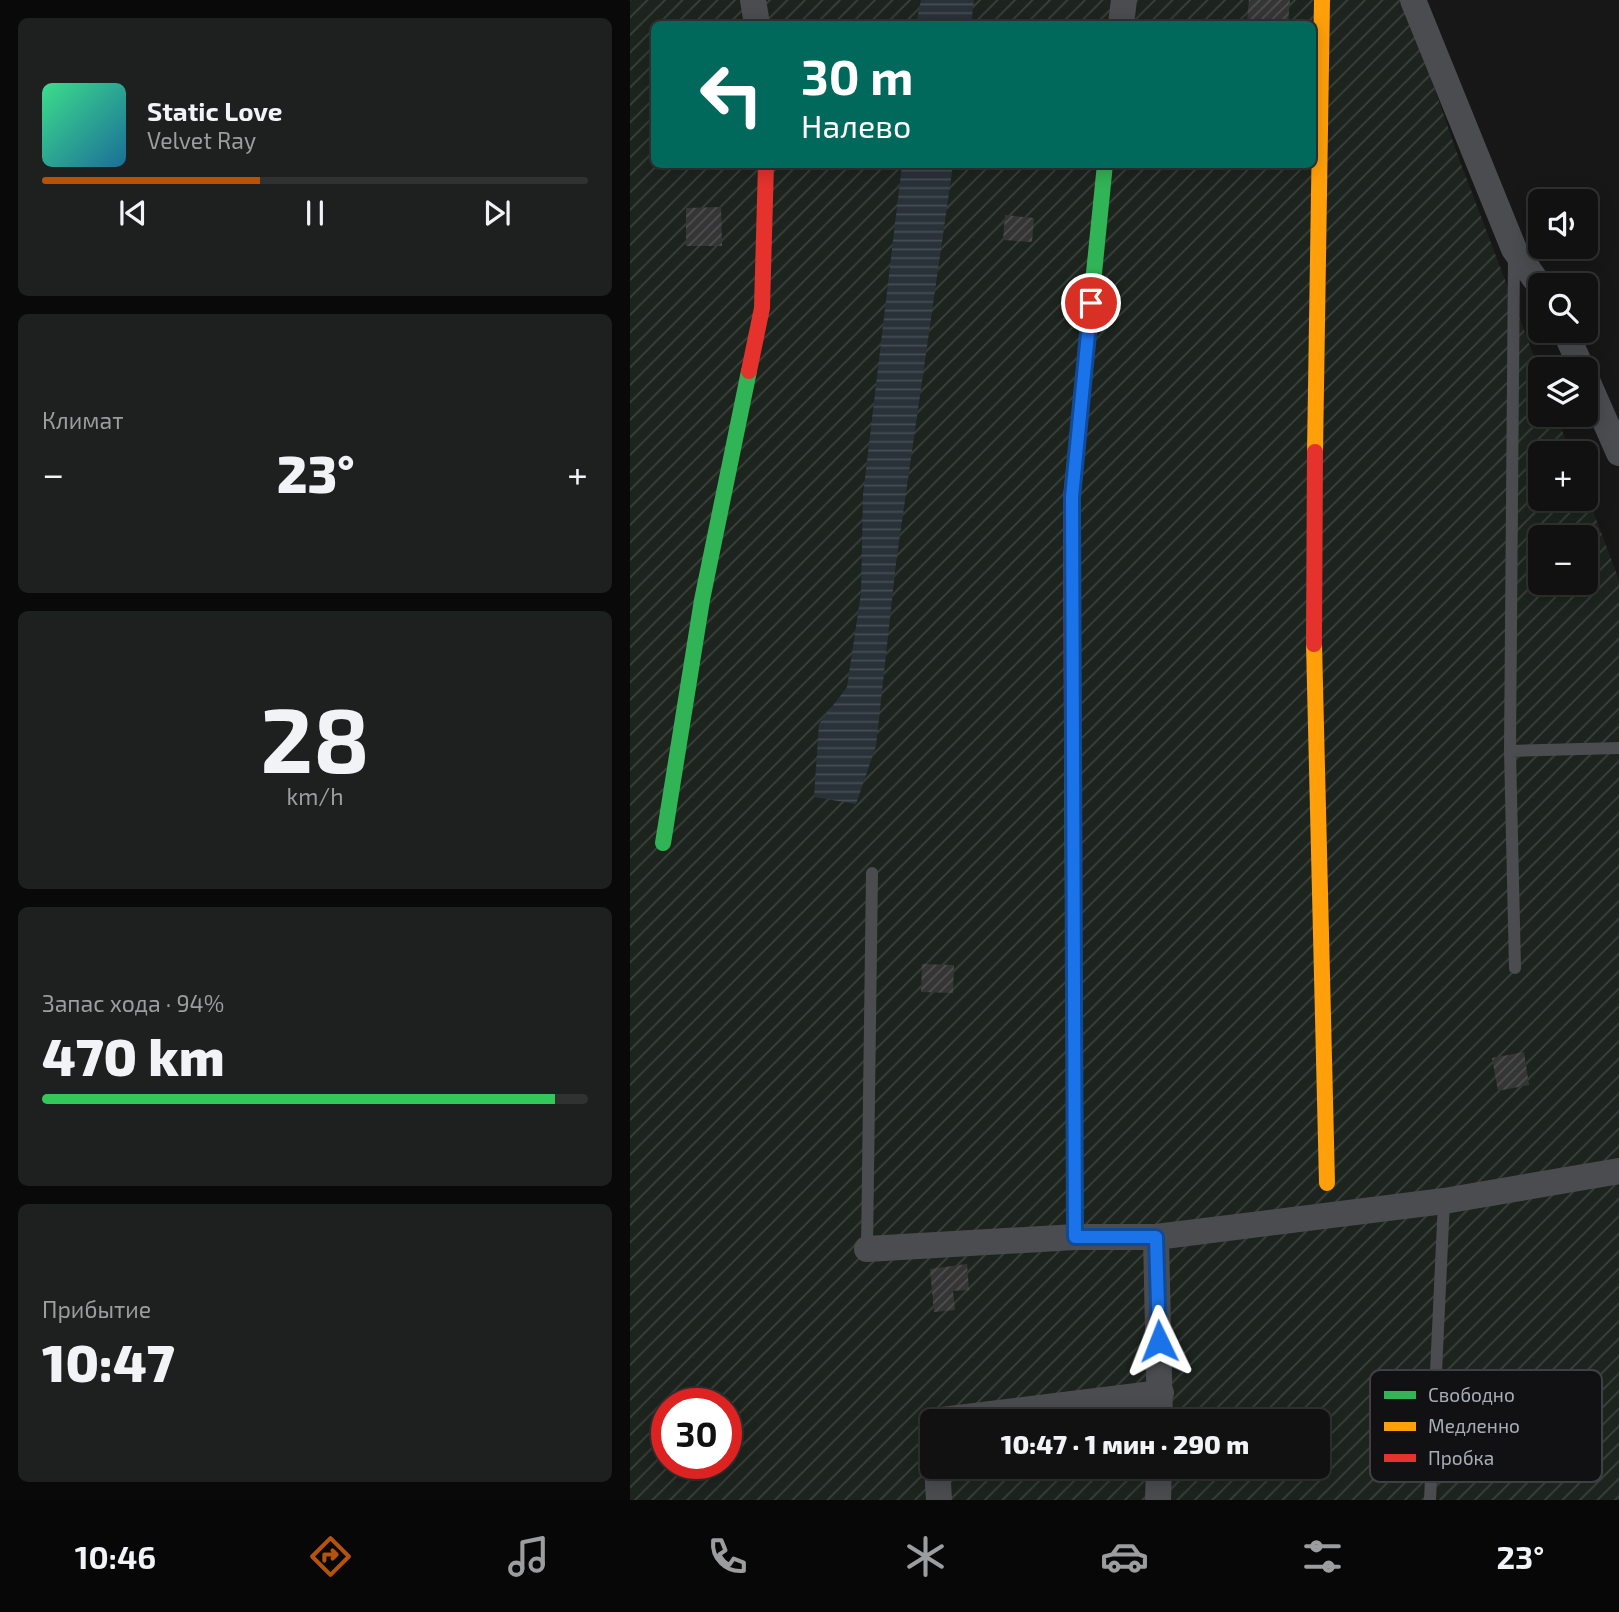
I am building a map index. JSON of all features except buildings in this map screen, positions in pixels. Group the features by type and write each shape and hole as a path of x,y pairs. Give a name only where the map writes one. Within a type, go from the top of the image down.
{"street":[{"path":"753,0 756,21"},
{"path":"1121,21 1124,0"},
{"path":"1322,0 1313,610 1327,1182"},
{"path":"1413,0 1514,249 1531,273"},
{"path":"663,843 702,600 762,308 766,168"},
{"path":"1075,1237 1072,497 1105,168"},
{"path":"1598,405 1619,453"},
{"path":"867,1249 1075,1237 1156,1237 1444,1201 1619,1171"},
{"path":"1156,1237 1160,1409"},
{"path":"1035,1409 1161,1394"},
{"path":"938,1479 939,1500"},
{"path":"1158,1500 1159,1479"}],"lane":[{"path":"1514,249 1510,751 1515,968"},
{"path":"1510,751 1619,748"},
{"path":"867,1249 872,873"},
{"path":"1436,1370 1444,1201"},
{"path":"1430,1500 1431,1482"}],"shaded area":[{"path":"630,0 1404,0 1458,156 1534,357 1528,357 1528,427 1561,427 1566,441 1528,441 1528,511 1593,511 1619,580 1619,1500 630,1500"},
{"path":"921,0 974,0 971,21 917,21"},
{"path":"902,168 953,168 896,563 876,746 856,804 814,797 819,724 847,687 861,593 863,495"}],"traffic: fast":[{"path":"1074,471 1105,168"},
{"path":"663,843 702,600 749,371"},
{"path":"1072,729 1075,1237"}],"traffic: slow":[{"path":"1315,452 1322,0"},
{"path":"1314,644 1327,1183"}],"traffic: jam":[{"path":"749,371 762,308 766,168"},
{"path":"1314,644 1315,452"},
{"path":"1072,729 1071,497 1074,471"}],"route":[{"path":"1091,303 1072,497 1075,1237 1156,1237 1159,1341"}]}
